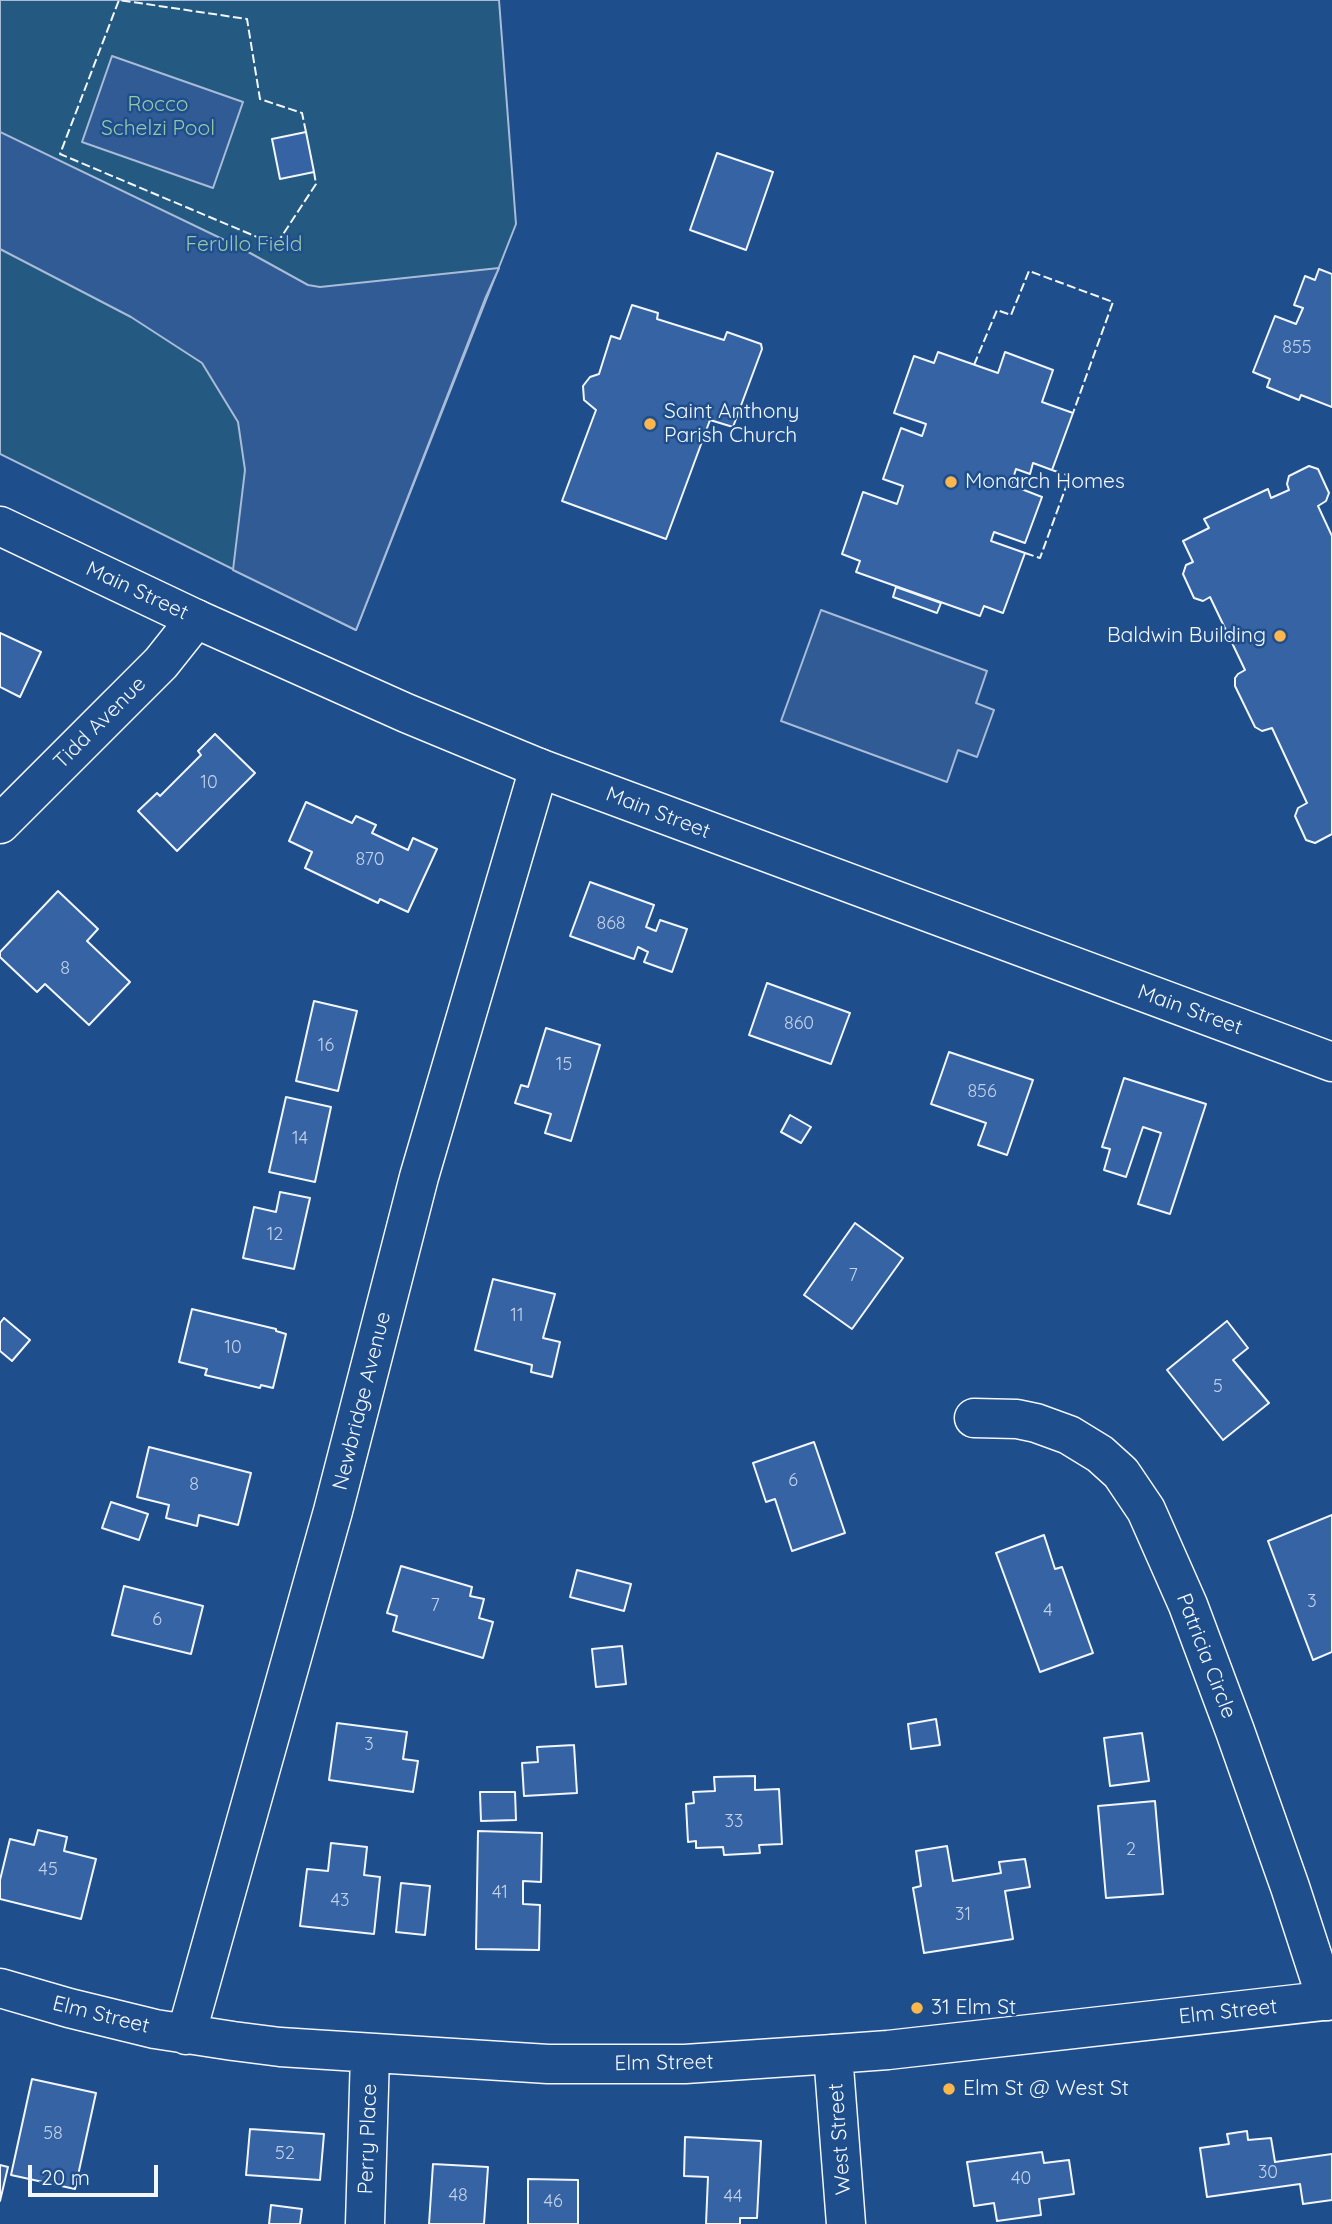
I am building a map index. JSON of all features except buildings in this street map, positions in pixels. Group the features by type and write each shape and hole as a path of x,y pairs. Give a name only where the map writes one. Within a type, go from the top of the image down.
{"street":[{"name":"Main Street","path":"0,526 197,619 406,713 538,768 1332,1062"},
{"name":"Tidd Avenue","path":"0,824 161,663 197,619"},
{"name":"Newbridge Avenue","path":"186,2035 333,1511 419,1177 538,768"},
{"name":"Patricia Circle","path":"974,1418 1017,1419 1069,1435 1100,1454 1121,1473 1146,1510 1188,1605 1329,2000"},
{"name":"Elm Street","path":"0,1988 80,2011 186,2035 280,2047 548,2064 743,2061 888,2050 1329,2000"},
{"name":"Perry Place","path":"365,2224 370,2054"},
{"name":"West Street","path":"833,2054 846,2224"}],"green space":[{"name":"Ferullo Field","path":"0,0 499,0 516,224 356,630 0,454"}],"shaded area":[{"path":"112,56 243,102 213,188 82,142"},
{"path":"0,132 241,248 308,285 320,287 499,268 356,630 233,570 245,470 238,422 202,363 131,317 0,249"},
{"path":"821,610 987,671 976,703 994,710 977,757 958,750 947,782 781,721"}],"fence":[{"path":"306,132 302,113 260,99 247,19 119,0 60,154 276,245 316,184 314,172"},
{"path":"974,365 997,310 1011,315 1029,271 1113,302 1073,413"},
{"path":"1025,553 1040,558 1070,476 1052,470"}],"place":[{"name":"Saint Anthony Parish Church","path":"650,424"},
{"name":"Monarch Homes","path":"951,482"},
{"name":"Baldwin Building","path":"1280,636"},
{"name":"31 Elm St","path":"917,2008"},
{"name":"Elm St @ West St","path":"949,2089"}],"park label":[{"name":"Rocco Schelzi Pool","path":"158,117"}]}
